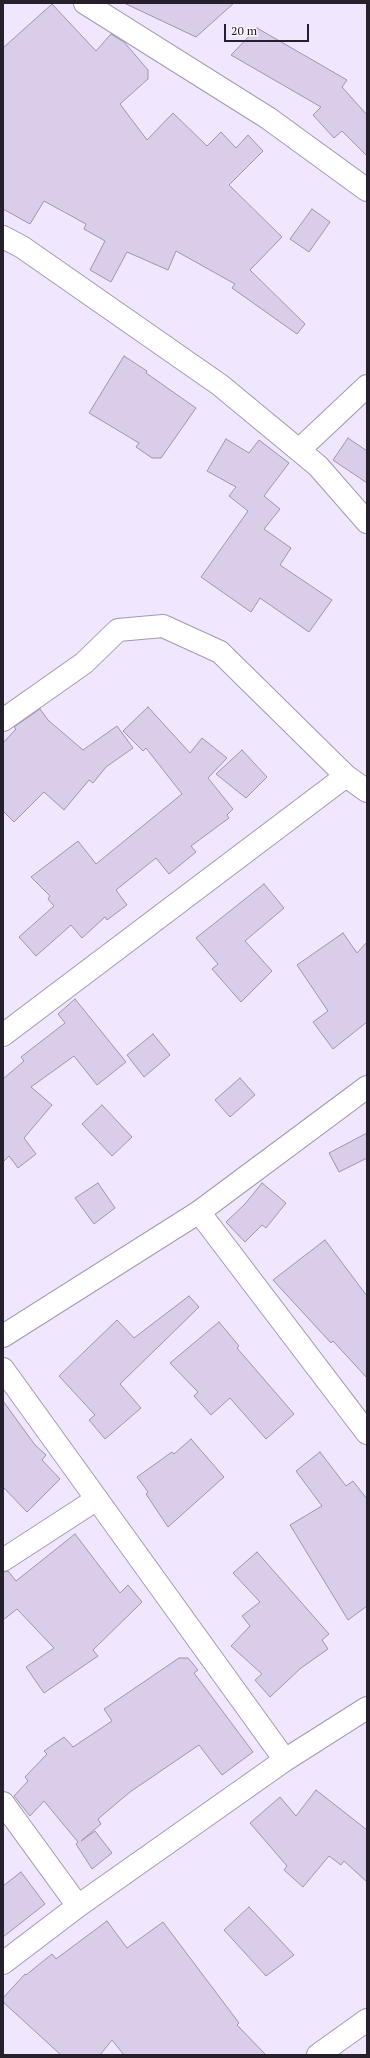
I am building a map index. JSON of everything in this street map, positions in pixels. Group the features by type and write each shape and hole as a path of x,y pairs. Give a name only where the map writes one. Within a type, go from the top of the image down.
{"street":[{"path":"85,3 268,118 367,190"},
{"path":"3,237 22,247 220,385 318,466 367,522"},
{"path":"299,450 367,386"},
{"path":"3,720 84,663 118,630 163,626 220,652 346,776 367,791"},
{"path":"3,1035 346,776"},
{"path":"3,1336 199,1212 367,1087"},
{"path":"199,1212 367,1433"},
{"path":"3,1369 285,1760"},
{"path":"3,1560 97,1499"},
{"path":"3,1963 78,1906 285,1760 367,1708"},
{"path":"3,1803 78,1906"},
{"path":"318,2055 367,2020"}],"building":[{"path":"124,3 234,3 196,37"},
{"path":"52,4 96,51 111,34 124,42 148,70 148,79 120,104 147,140 173,113 207,146 221,132 236,148 248,135 263,151 229,185 282,237 250,270 305,324 297,334 232,288 235,284 176,251 168,270 127,252 111,282 90,270 105,241 84,229 86,224 44,201 30,224 3,209 3,48"},
{"path":"257,28 347,80 342,87 367,115 367,156 342,131 334,138 313,115 321,107 231,55"},
{"path":"312,209 330,222 309,252 290,239"},
{"path":"124,356 147,371 146,373 196,408 161,458 152,458 136,447 139,443 89,413"},
{"path":"348,438 367,451 367,483 333,460"},
{"path":"226,439 249,453 259,440 289,463 264,496 280,509 264,529 291,548 280,565 332,600 309,632 260,598 251,612 201,577 248,511 229,496 236,487 207,471"},
{"path":"148,707 190,753 202,738 227,758 208,778 233,809 227,815 229,818 191,846 196,852 169,874 156,858 116,890 127,905 107,920 105,917 82,938 71,925 36,956 19,937 54,906 48,899 50,896 31,877 78,841 96,864 182,794 146,748 143,751 123,731"},
{"path":"40,709 48,720 83,750 117,726 133,748 106,767 93,783 89,780 64,810 44,792 14,822 3,811 3,743 16,729 14,727"},
{"path":"242,750 267,777 246,798 216,774"},
{"path":"264,884 284,908 245,941 272,971 241,1002 212,969 218,964 196,938"},
{"path":"343,933 357,953 367,942 367,1022 333,1049 313,1022 328,1011 297,965"},
{"path":"75,999 126,1062 97,1085 74,1056 31,1087 52,1105 24,1138 36,1154 18,1168 9,1156 3,1162 3,1079 24,1061 21,1057 65,1023 58,1014"},
{"path":"153,1034 170,1055 144,1077 127,1055"},
{"path":"240,1078 255,1095 230,1117 215,1100"},
{"path":"102,1105 132,1137 112,1156 82,1124"},
{"path":"367,1133 367,1158 339,1172 329,1153"},
{"path":"98,1183 115,1208 94,1224 75,1198"},
{"path":"262,1183 286,1203 266,1228 262,1225 245,1242 226,1222 245,1204"},
{"path":"325,1240 367,1296 367,1378 333,1341 331,1343 273,1280"},
{"path":"189,1296 199,1307 120,1384 141,1408 105,1439 89,1420 95,1415 59,1376 117,1320 134,1338"},
{"path":"219,1322 239,1346 237,1348 294,1414 266,1439 230,1398 211,1415 194,1396 198,1392 170,1363"},
{"path":"3,1401 35,1445 46,1455 42,1460 60,1479 27,1512 3,1487"},
{"path":"191,1439 224,1477 168,1527 146,1494 148,1492 137,1477 172,1452 174,1454"},
{"path":"320,1452 346,1486 353,1481 367,1499 367,1606 348,1620 290,1525 322,1506 296,1471"},
{"path":"75,1534 120,1593 128,1585 142,1602 93,1650 98,1656 44,1693 26,1667 54,1648 17,1609 3,1620 3,1572 8,1571 16,1581"},
{"path":"257,1552 329,1634 322,1640 328,1649 301,1668 270,1697 255,1680 262,1674 231,1646 250,1626 242,1616 260,1602 233,1573"},
{"path":"179,1658 188,1658 198,1670 194,1673 253,1752 222,1775 199,1745 130,1792 98,1819 101,1824 81,1841 95,1831 112,1853 92,1869 76,1844 78,1842 44,1801 30,1816 14,1796 28,1781 25,1777 47,1754 44,1751 64,1737 73,1747 112,1721 104,1709"},
{"path":"316,1790 367,1830 367,1882 344,1861 341,1865 329,1856 303,1887 284,1870 287,1866 250,1823 280,1797 296,1816"},
{"path":"21,1872 45,1904 3,1937 3,1886"},
{"path":"249,1907 294,1955 266,1976 224,1930"},
{"path":"107,1921 127,1948 163,1922 239,2023 237,2025 266,2055 124,2055 112,2040 100,2055 61,2055 3,2002 3,1998 25,1974 26,1975 52,1954 56,1959"}]}
